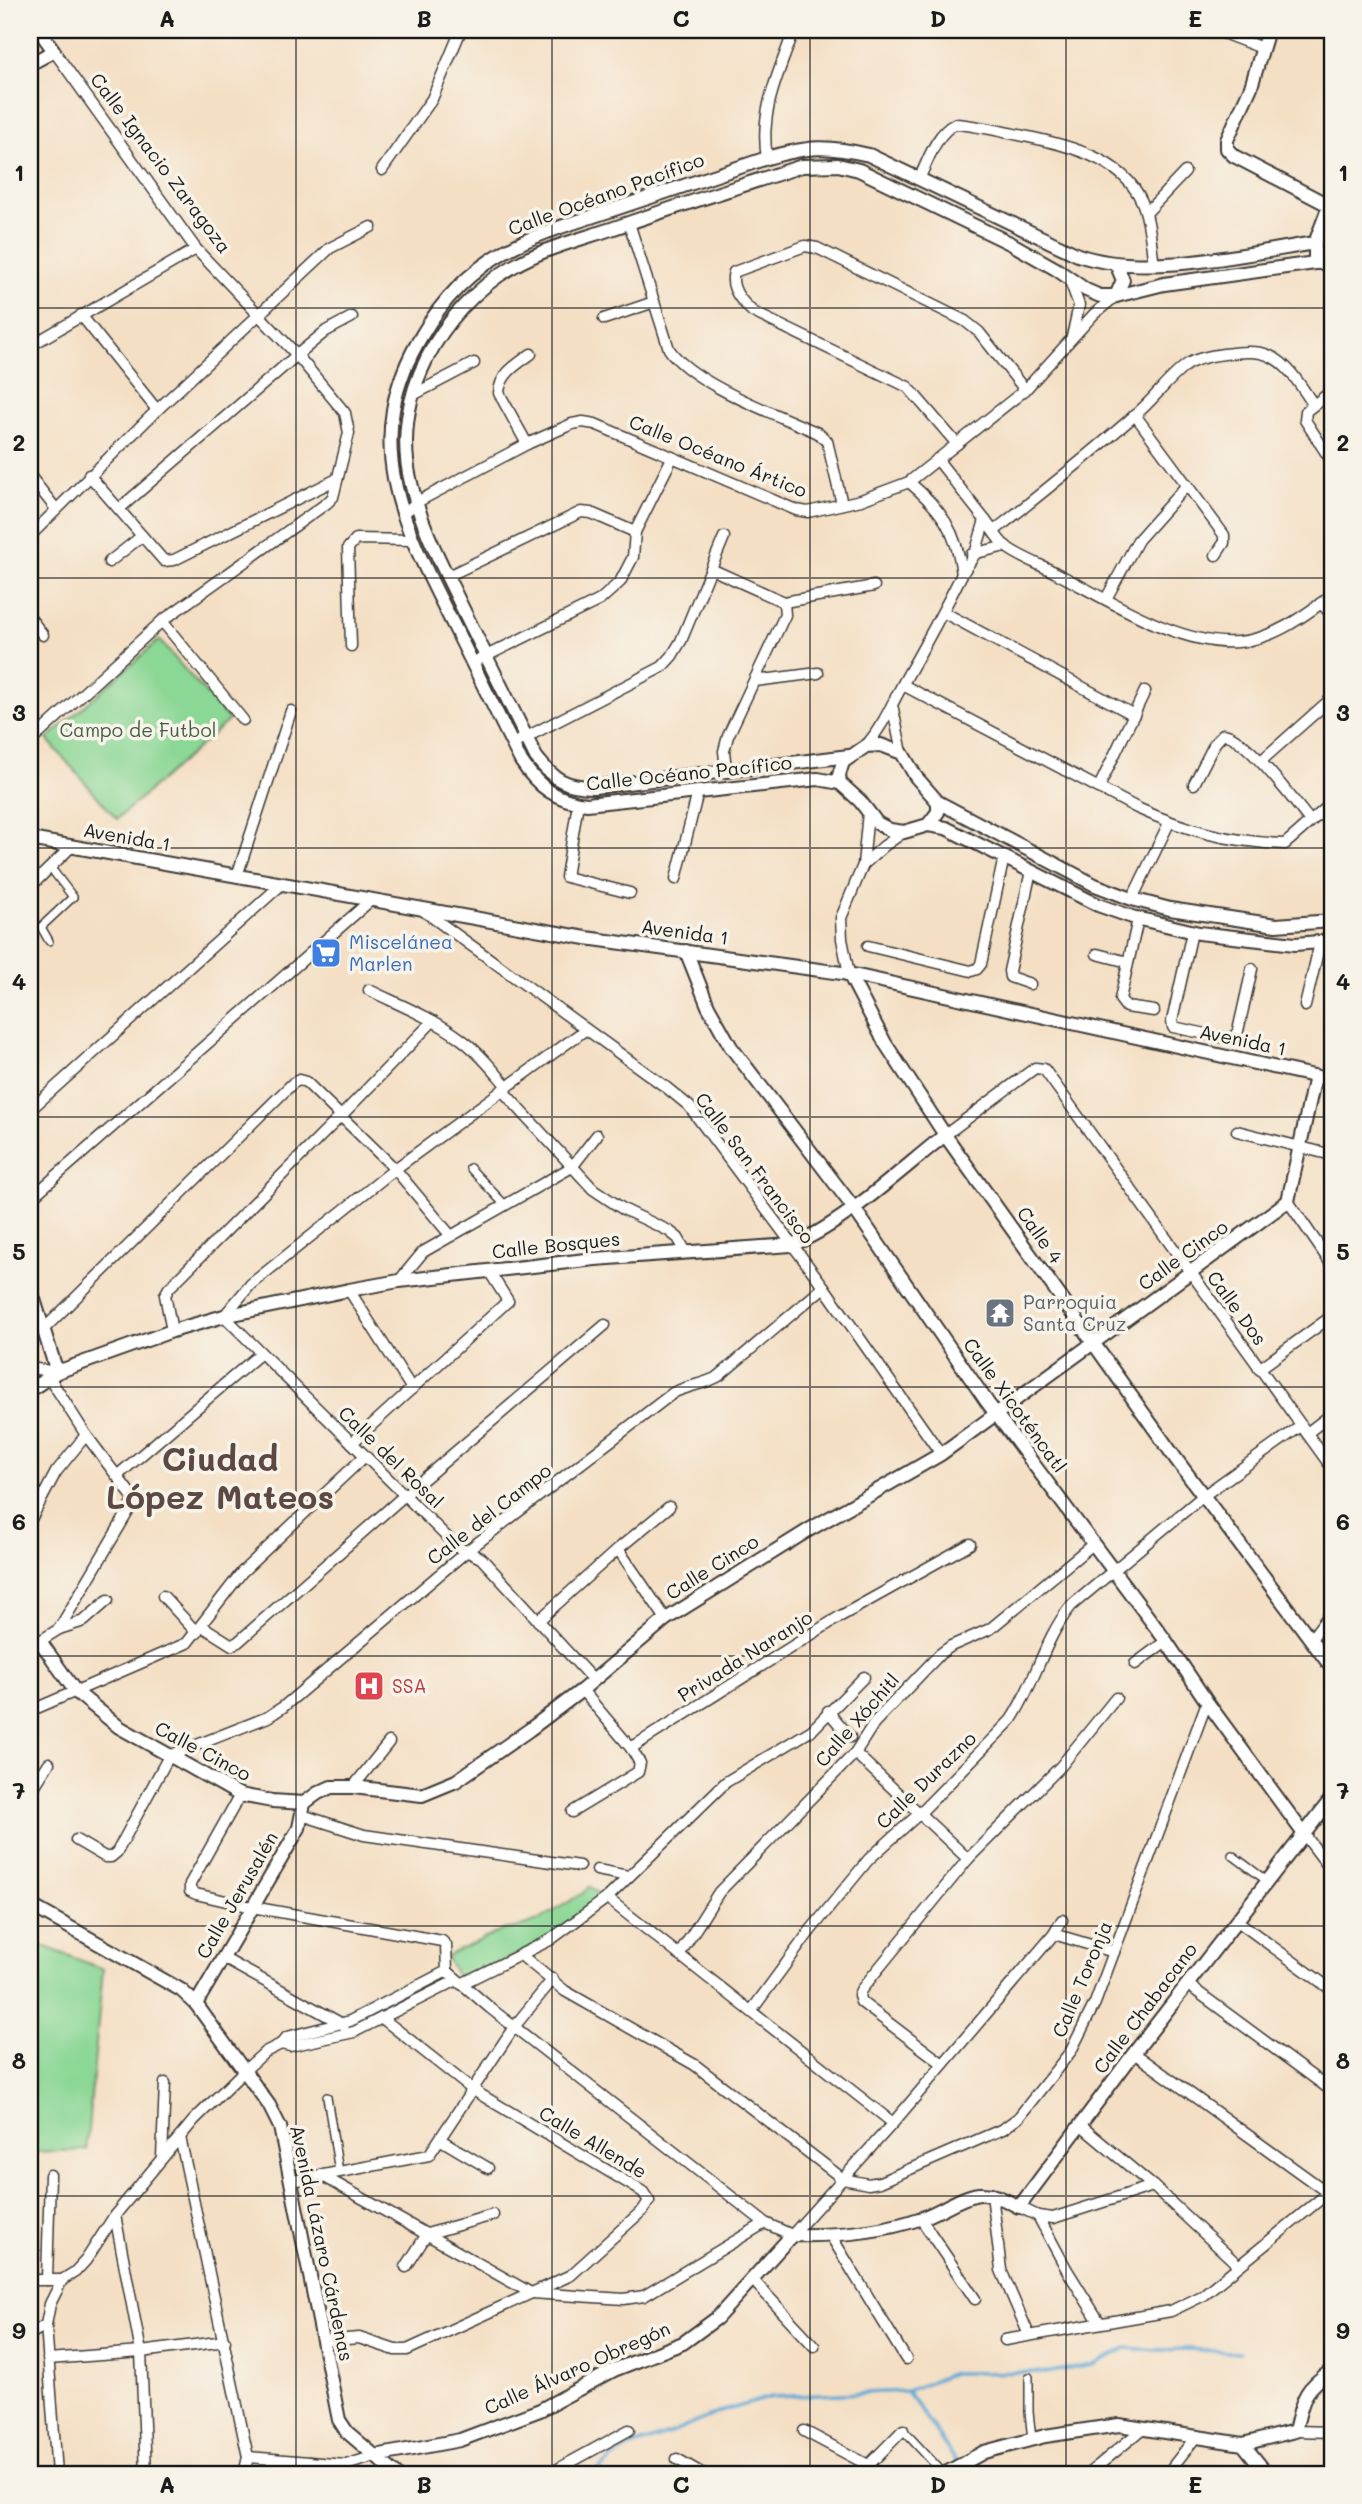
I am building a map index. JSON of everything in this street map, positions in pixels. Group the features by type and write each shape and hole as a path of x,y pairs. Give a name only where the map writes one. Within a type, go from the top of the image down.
{"street":[{"name":"Calle Ignacio Zaragoza","path":"30,742 162,621 327,503 338,479 349,433 345,412 297,355 196,249 39,30"},
{"path":"382,170 432,99 461,30"},
{"path":"767,158 765,119 794,30"},
{"path":"1215,30 1262,48"},
{"path":"1268,30 1251,87 1227,140 1227,149 1234,156 1331,207 1315,243 1315,262"},
{"path":"30,64 54,51"},
{"path":"919,179 947,128 956,124 1068,145 1110,166 1131,185 1146,213 1154,265"},
{"name":"Calle Océano Pacífico","path":"840,783 818,779 578,803 556,797 532,778 472,663 413,540 402,515 390,464 391,428 398,389 410,353 445,302 487,263 530,239 799,149 836,147 869,155 1078,255 1116,264 1154,265 1315,243"},
{"name":"Calle Océano Pacífico","path":"849,756 594,787 577,787 559,780 547,771 536,757 486,657 426,529 410,480 407,435 413,395 422,367 452,317 493,280 536,255 802,166 838,165 859,170 1012,244 1100,296 1116,296 1164,284 1315,262 1332,262"},
{"path":"1146,213 1185,172"},
{"path":"629,223 670,349 685,368 697,377 818,433 827,441 842,504"},
{"path":"30,537 89,475 330,248 371,227"},
{"path":"957,444 908,387 753,312 740,299 732,279 734,272 804,246 817,248 965,321 979,332 1025,390"},
{"path":"30,346 196,249"},
{"path":"1071,341 1079,305 1066,268 1078,255"},
{"path":"1116,264 1123,281 1116,296"},
{"name":"Calle Océano Ártico","path":"402,515 417,502 527,444 572,424 583,422 595,424 796,510 808,512 861,500 909,482 1025,390 1094,314 1116,296"},
{"path":"604,319 654,302"},
{"path":"81,315 157,410"},
{"path":"119,509 326,331 352,317"},
{"path":"993,531 1135,415 1189,364 1201,358 1246,352 1263,353 1278,360 1290,372 1313,404"},
{"path":"527,444 499,393 499,384 505,375 531,354"},
{"path":"413,395 474,363"},
{"path":"1332,391 1306,411 1305,420 1332,462"},
{"path":"1135,415 1224,535 1224,543 1216,555"},
{"path":"472,663 600,600 611,592 620,582 633,557 635,532 672,458"},
{"path":"937,459 1006,547 1175,632 1216,642 1262,638 1282,629 1332,595"},
{"path":"89,475 164,561 174,560 338,479"},
{"path":"30,477 56,509"},
{"path":"909,482 945,518 960,554 962,574"},
{"path":"1106,599 1138,540 1187,485"},
{"path":"448,576 581,512 591,513 635,532"},
{"path":"985,520 975,554 902,685 893,708 866,746 849,756 840,769 840,783 860,801 877,823 890,830 904,832 928,825 946,828 1098,905 1138,919 1192,932 1276,942 1326,942 1305,1006"},
{"path":"109,562 142,537"},
{"path":"513,744 662,667 681,641 724,537"},
{"path":"351,646 348,548 356,538 413,540"},
{"path":"960,554 975,554 1006,547"},
{"path":"711,569 784,602 874,586"},
{"path":"726,769 724,751 728,736 785,615 784,602"},
{"path":"1321,603 1332,615"},
{"path":"943,612 1134,715"},
{"path":"30,618 43,635"},
{"path":"162,621 243,720"},
{"path":"755,681 818,673"},
{"path":"902,685 1169,823 1217,838 1285,844 1332,803"},
{"path":"1099,787 1146,691"},
{"path":"1261,761 1332,698"},
{"path":"893,708 895,730 902,753 916,777 937,802 1095,885 1170,909 1276,925 1332,921"},
{"path":"237,876 291,711"},
{"path":"1194,784 1215,743 1223,734 1231,735 1261,761 1310,821"},
{"path":"866,746 881,745 902,753"},
{"path":"681,776 683,794"},
{"path":"676,879 698,792"},
{"path":"928,825 938,812 937,802"},
{"path":"578,803 566,877 630,892"},
{"name":"Calle 4","path":"868,812 863,865 841,918 842,939 849,974 885,1043 945,1135 1093,1343 1332,1668"},
{"path":"1132,899 1169,823"},
{"name":"Calle 4","path":"863,865 904,832"},
{"name":"Avenida 1","path":"30,839 586,937 849,974 1332,1080"},
{"path":"30,887 71,847"},
{"path":"868,946 971,971 978,969 1004,858"},
{"path":"49,941 41,927 73,897 50,867"},
{"path":"1030,984 1016,981 1010,977 1009,971 1031,871"},
{"path":"30,1110 282,884"},
{"path":"30,1199 371,900"},
{"name":"Calle San Francisco","path":"419,908 689,1106 824,1287 941,1454"},
{"path":"1138,919 1120,999 1122,1004 1154,1011"},
{"path":"1276,925 1276,942"},
{"path":"1192,932 1172,1021 1173,1027 1225,1038 1234,1037 1238,1031 1252,969"},
{"name":"Calle Xicoténcatl","path":"685,951 708,1006 731,1047 853,1207 995,1413 1166,1641 1207,1702 1332,1871"},
{"path":"1097,954 1128,962"},
{"path":"369,989 433,1021 461,1039 480,1055 504,1088 593,1189 623,1209 669,1231 678,1238 686,1252"},
{"path":"172,1331 164,1296 169,1288 433,1021"},
{"path":"224,1315 251,1284 395,1169 585,1030"},
{"name":"Calle Bosques","path":"30,1368 53,1375 172,1331 224,1315 399,1281 686,1252 791,1245 806,1240 853,1207 1035,1068 1040,1068"},
{"name":"Calle Dos","path":"1040,1068 1044,1069 1332,1468"},
{"path":"1315,1076 1288,1201 1332,1265"},
{"path":"44,1329 299,1080 306,1082 342,1115 395,1169 451,1236"},
{"path":"1237,1131 1332,1155"},
{"path":"399,1281 423,1252 572,1167 597,1135"},
{"path":"470,1168 505,1205"},
{"name":"Calle Cinco","path":"35,1640 75,1691 119,1727 240,1795 303,1809 318,1793 331,1787 422,1795 436,1791 456,1781 529,1730 666,1619 807,1531 941,1454 1288,1201"},
{"path":"352,1443 508,1301 489,1271"},
{"path":"30,1287 44,1329 53,1375 86,1435 135,1500 60,1629"},
{"name":"Calle del Campo","path":"169,1756 268,1717 283,1707 467,1551 673,1393 685,1386 707,1383 719,1376 824,1287"},
{"path":"349,1290 412,1389"},
{"name":"Calle del Rosal","path":"224,1315 457,1547 481,1558 593,1680"},
{"path":"1259,1369 1332,1317"},
{"path":"163,1596 199,1629 232,1645 238,1642 406,1494 605,1325"},
{"path":"118,1475 261,1353"},
{"path":"30,1390 53,1375"},
{"name":"Calle Durazno","path":"752,2010 810,1931 869,1859 920,1813 1011,1720 1059,1621 1071,1606 1203,1496 1304,1429 1332,1414"},
{"path":"30,1521 56,1472 86,1435"},
{"path":"30,1711 187,1643 242,1572 365,1456"},
{"path":"538,1621 669,1507"},
{"name":"Privada Naranjo","path":"631,1748 839,1617 970,1544"},
{"name":"Calle Xóchitl","path":"680,1955 719,1892 855,1753 874,1723 940,1654 951,1646 990,1629 1093,1544"},
{"path":"618,1549 666,1619"},
{"path":"35,1640 84,1621 108,1600"},
{"path":"1311,1639 1332,1611"},
{"path":"1135,1664 1166,1641"},
{"path":"281,2044 290,2046 347,2034 522,1956 550,1940 607,1898 726,1782 804,1735 864,1677"},
{"path":"572,1812 638,1772 640,1763 631,1748 582,1689"},
{"path":"943,2064 872,2012 861,2002 861,1990 968,1858 1061,1766 1116,1698"},
{"name":"Calle Toronja","path":"843,2179 868,2184 880,2182 1003,2129 1018,2118 1071,2052 1095,2003 1207,1702"},
{"path":"828,1710 850,1737"},
{"path":"353,1787 389,1742"},
{"path":"855,1753 968,1858"},
{"path":"76,1840 105,1857 111,1857 117,1852 169,1756"},
{"path":"30,1793 49,1763"},
{"path":"240,1795 190,1884 190,1891 252,1907 442,1941 446,1945 447,1971 459,1982 514,2028 765,2223 792,2235 831,2235 888,2228 921,2219 976,2194 992,2194 1038,2216 1053,2218 1153,2186"},
{"name":"Calle Chabacano","path":"1019,2207 1133,2053 1332,1798"},
{"path":"303,1809 364,1835 579,1866"},
{"name":"Calle Jerusalén","path":"196,2004 299,1828 303,1809"},
{"path":"1232,1855 1267,1881"},
{"path":"597,1870 628,1876"},
{"path":"607,1898 893,2123"},
{"name":"Avenida Lázaro Cárdenas","path":"30,1905 181,1990 196,2004 276,2117 292,2180 339,2420 347,2432 396,2474"},
{"path":"792,2235 893,2123 1054,1934 1062,1920"},
{"path":"1236,1920 1332,1990"},
{"path":"1054,1934 1114,1952"},
{"path":"522,1956 554,1979 565,1991 695,2065 843,2179"},
{"path":"223,1958 344,2023 347,2034"},
{"path":"30,2280 62,2280 75,2272 86,2260 115,2214 194,2120 265,2052 281,2044 287,2037 344,2023 447,1971"},
{"path":"292,2180 429,2155 514,2028 554,1979"},
{"path":"1187,1984 1332,2091"},
{"name":"Calle Allende","path":"323,2341 359,2338 395,2350 407,2350 581,2268 643,2210 649,2201 643,2192 473,2090 382,2018"},
{"path":"1005,2340 1171,2311 1202,2296 1330,2189 1133,2053"},
{"path":"162,2158 165,2083"},
{"path":"327,2097 339,2172"},
{"path":"1080,2125 1153,2186 1238,2265"},
{"path":"180,2137 248,2457 244,2474"},
{"path":"441,2140 488,2168"},
{"path":"47,2280 50,2175"},
{"path":"321,2175 531,2292 634,2299 644,2296 765,2223"},
{"path":"992,2194 1001,2270 1030,2335"},
{"path":"115,2214 141,2351 146,2474"},
{"path":"406,2267 427,2234 493,2215"},
{"path":"1038,2216 1100,2323"},
{"path":"921,2219 975,2299"},
{"name":"Calle Álvaro Obregón","path":"248,2457 309,2462 342,2469 375,2456 460,2440 540,2410 614,2370 683,2343 717,2318 792,2235"},
{"path":"831,2235 906,2358"},
{"path":"752,2279 814,2346"},
{"path":"57,2474 46,2325 50,2304 62,2280"},
{"path":"30,2334 46,2325"},
{"path":"48,2359 225,2341"},
{"path":"1295,2431 1307,2391 1332,2370"},
{"path":"1029,2377 1032,2439"},
{"path":"860,2474 903,2430 945,2473 984,2452 1032,2439 1119,2425 1243,2444 1295,2431 1332,2432"},
{"path":"1088,2474 1144,2428"},
{"path":"549,2474 629,2430"},
{"path":"804,2431 868,2465"},
{"path":"1167,2474 1195,2438"},
{"path":"1243,2444 1267,2474"},
{"path":"677,2459 703,2474"},
{"path":"309,2462 309,2474"}],"green space":[{"name":"Campo de Futbol","path":"159,640 229,720 117,819 47,739"},
{"path":"589,1886 602,1897 549,1939 460,1983 446,1956 503,1930 538,1921 583,1893"},
{"path":"30,1941 103,1969 86,2150 30,2152"}],"waterway":[{"path":"593,2474 625,2449 720,2412 772,2397 907,2391 952,2373 1050,2372 1093,2365 1126,2348 1240,2353"},
{"path":"907,2391 965,2474"}],"place":[{"name":"Miscelánea Marlen","path":"326,953"},
{"name":"Parroquia Santa Cruz","path":"1000,1313"},
{"name":"SSA","path":"369,1686"}],"district":[{"name":"Ciudad López Mateos","path":"220,1478"}]}
